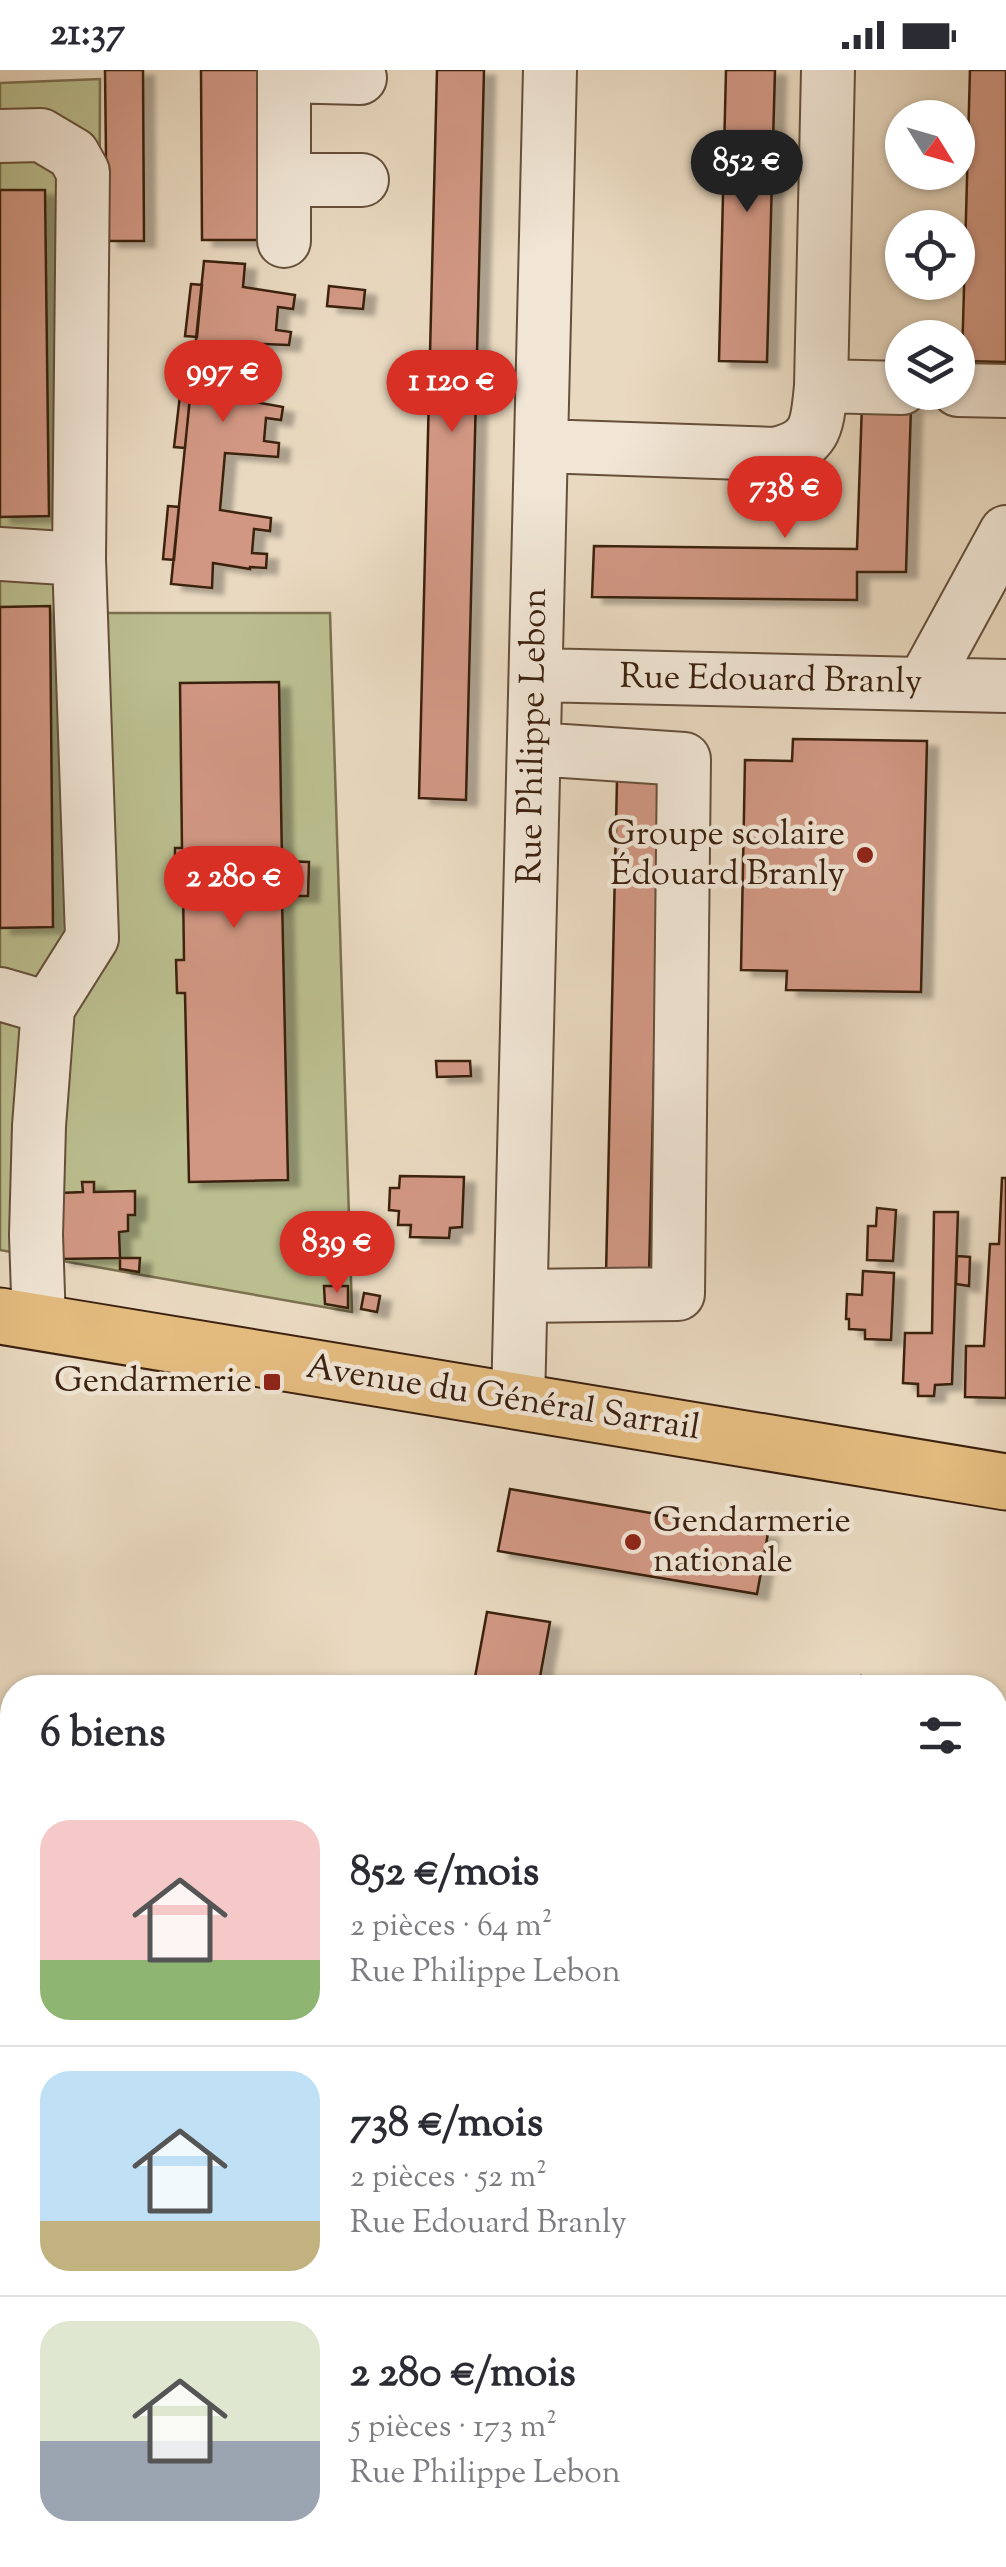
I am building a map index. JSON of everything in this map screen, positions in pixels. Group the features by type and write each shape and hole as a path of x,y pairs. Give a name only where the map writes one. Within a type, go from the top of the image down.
{"main road":[{"name":"Avenue du Général Sarrail","path":"20,1320 1006,1482"}],"street":[{"name":"Rue Philippe Lebon","path":"518,1402 550,70"},
{"path":"541,446 775,454 796,449 809,437 818,420 821,386 828,70"},
{"path":"284,241 284,73 360,78"},
{"path":"0,136 41,135 72,154 83,172 79,559 92,938 24,1001 20,1126 36,1235 20,1320"},
{"path":"284,180 362,180"},
{"path":"821,386 885,388"},
{"path":"975,390 1006,391"},
{"path":"923,684 989,596 1006,532"},
{"path":"0,554 79,559"},
{"name":"Rue Edouard Branly","path":"536,675 1006,686"},
{"path":"521,1296 678,1294 684,759 534,749"}],"green space":[{"path":"100,79 98,613 330,613 352,1312 0,1250 0,83"}],"building":[{"path":"105,70 143,70 144,241 107,241"},
{"path":"201,70 260,70 262,240 202,240"},
{"path":"437,70 484,70 466,800 419,798"},
{"path":"726,70 775,70 767,362 719,361"},
{"path":"970,70 1006,70 1006,362 975,361 975,320 963,320 964,300 975,300 975,210 966,210 967,190 975,190 975,100 969,100"},
{"path":"0,190 45,190 49,516 0,517"},
{"path":"204,261 245,264 243,287 295,295 293,309 278,307 276,330 291,332 289,345 237,343 232,398 283,407 281,420 266,418 264,441 279,443 278,457 225,453 220,510 271,518 270,531 254,529 252,553 267,554 266,568 213,563 212,588 171,584"},
{"path":"191,284 202,285 197,337 185,336"},
{"path":"329,286 365,290 363,309 327,306"},
{"path":"180,395 190,396 185,448 174,447"},
{"path":"862,404 885,405 885,410 911,410 906,572 857,572 857,600 592,597 594,546 857,549"},
{"path":"168,506 179,507 174,560 163,559"},
{"path":"50,606 53,927 0,928 0,607"},
{"path":"279,682 282,861 309,862 308,896 282,896 288,1180 189,1182 185,993 177,993 176,960 184,960 183,885 175,885 175,848 182,848 180,683"},
{"path":"793,739 927,741 921,992 786,990 787,971 741,970 745,760 792,761"},
{"path":"617,780 661,781 649,1275 606,1275"},
{"path":"436,1061 470,1061 471,1076 437,1077"},
{"path":"400,1176 464,1177 462,1227 450,1228 449,1238 410,1237 411,1225 398,1225 399,1211 389,1210 390,1188 399,1188"},
{"path":"1002,1178 1006,1178 1006,1398 965,1397 966,1346 984,1346 990,1244 999,1244"},
{"path":"82,1182 94,1182 94,1192 135,1191 135,1215 128,1215 128,1231 119,1232 120,1258 60,1259 60,1193 83,1192"},
{"path":"877,1208 896,1210 893,1261 867,1260 868,1226 876,1226"},
{"path":"934,1212 958,1212 952,1384 935,1385 934,1396 918,1396 918,1384 903,1383 905,1333 932,1333"},
{"path":"957,1256 970,1257 969,1286 956,1284"},
{"path":"120,1258 140,1258 139,1272 120,1269"},
{"path":"863,1271 894,1273 891,1340 865,1339 865,1330 849,1329 847,1294 862,1295"},
{"path":"324,1286 348,1286 348,1308 325,1304"},
{"path":"364,1293 380,1296 377,1312 361,1309"},
{"name":"Gendarmerie nationale","path":"510,1489 768,1533 757,1594 498,1551"},
{"path":"487,1612 550,1622 540,1675 475,1675"}],"place":[{"name":"Groupe scolaire Édouard Branly","path":"865,855"},
{"name":"Gendarmerie","path":"272,1382"},
{"name":"Gendarmerie nationale","path":"633,1542"}]}
